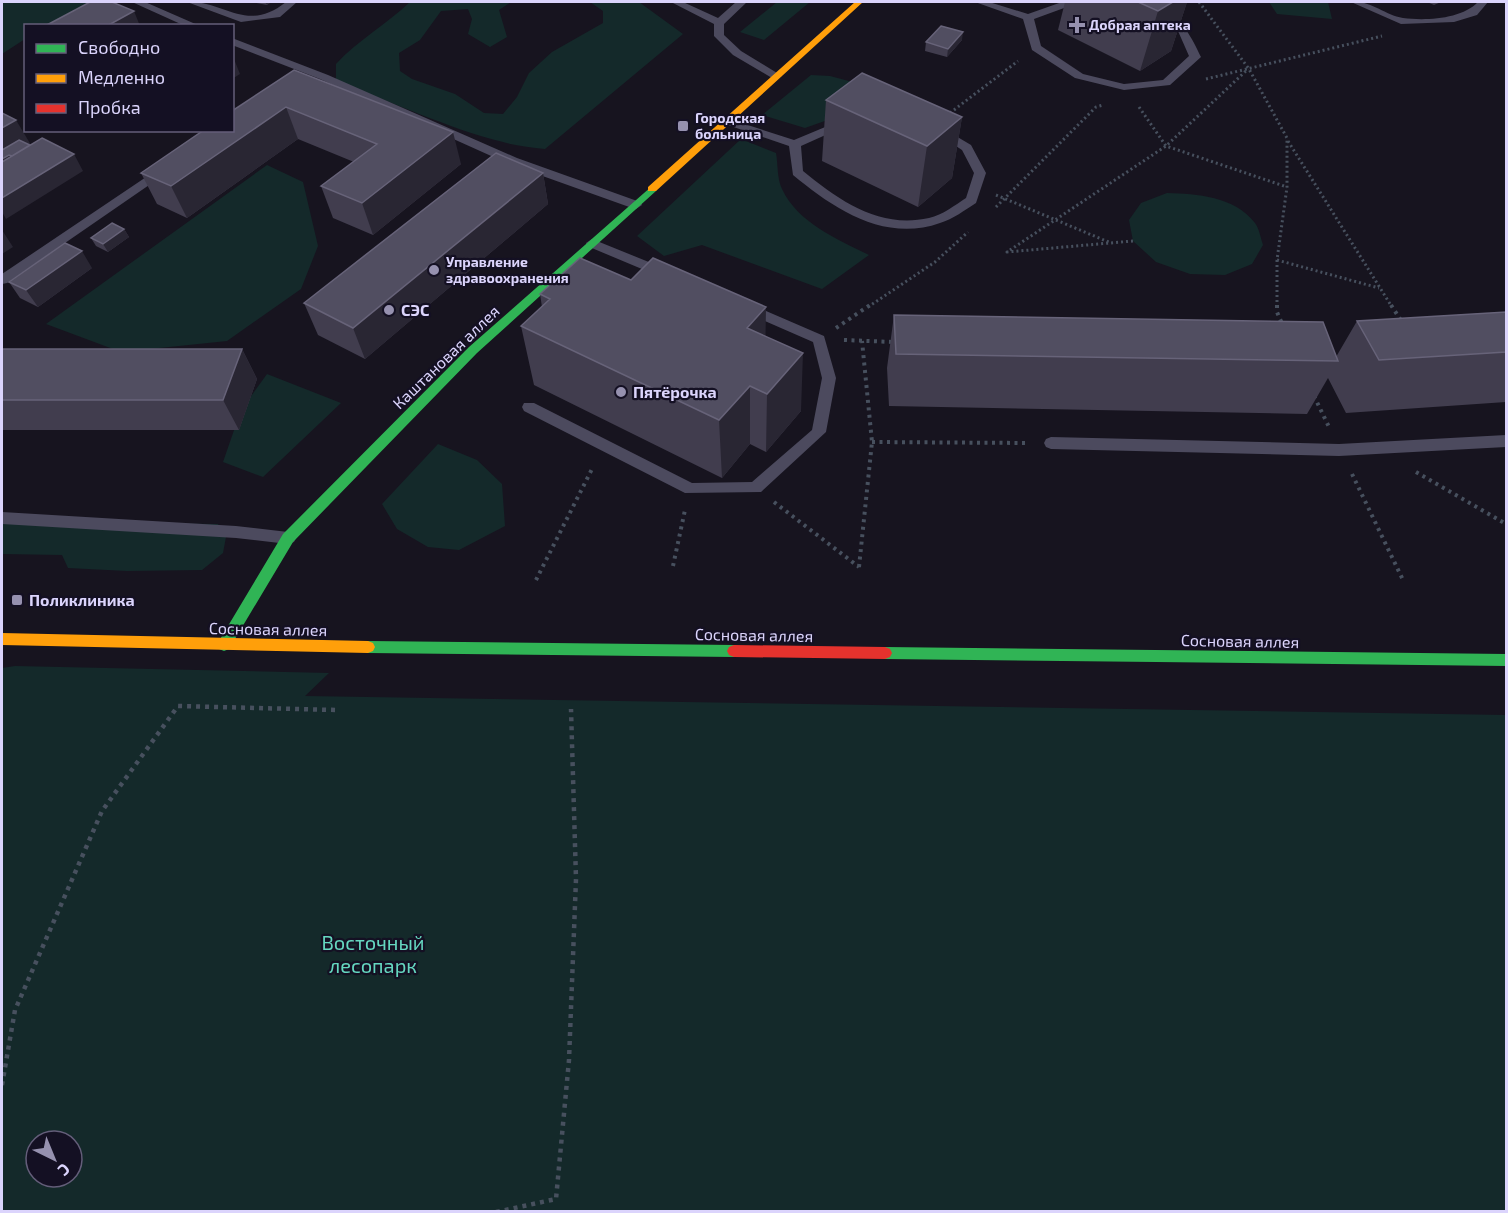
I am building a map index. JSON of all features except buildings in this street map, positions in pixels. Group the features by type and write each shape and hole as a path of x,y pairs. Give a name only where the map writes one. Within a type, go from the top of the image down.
{"main road":[{"name":"Каштановая аллея","path":"224,645 288,538 473,350 859,2"},
{"name":"Сосновая аллея","path":"2,639 224,645 1506,660"}],"lane":[{"path":"137,2 190,24"},
{"path":"192,2 241,19 276,15 292,2"},
{"path":"676,2 719,24"},
{"path":"742,2 719,24 719,36 736,53 776,76"},
{"path":"980,2 1028,17 1071,2"},
{"path":"1356,2 1401,21 1450,20 1473,13 1483,2"},
{"path":"1028,17 1036,48 1079,76 1124,87 1166,83 1195,57 1182,29 1146,11"},
{"path":"234,42 304,76 513,161 636,205"},
{"path":"726,121 795,144 820,131 863,118"},
{"path":"795,144 796,172 834,203 881,224 933,222 972,200 980,173 967,148 932,126"},
{"path":"2,280 176,161"},
{"path":"592,243 678,279"},
{"path":"529,407 690,489 756,488 819,432 829,378 819,339 730,301"},
{"path":"1051,443 1340,450 1506,441"},
{"path":"2,518 236,532 288,538"}],"path":[{"path":"1198,2 1249,69 1287,138 1403,324"},
{"path":"1206,79 1383,36"},
{"path":"932,126 1036,48"},
{"path":"1132,241 1007,252 1167,146 1249,69"},
{"path":"1124,87 1167,146 1287,187"},
{"path":"996,207 1096,107 1132,98"},
{"path":"1286,332 1278,312 1277,260 1287,187 1287,138"},
{"path":"977,185 1004,199 1112,243"},
{"path":"819,339 935,262 970,231"},
{"path":"1277,260 1379,288"},
{"path":"819,339 897,342"},
{"path":"756,488 859,567 872,442 862,341"},
{"path":"1312,391 1404,582"},
{"path":"872,442 1051,443"},
{"path":"536,580 604,445"},
{"path":"1376,448 1506,524"},
{"path":"672,566 690,489"},
{"path":"2,1085 15,1010 102,811 178,705 336,710"},
{"path":"496,1212 556,1199 569,1060 576,890 571,709"}],"green space":[{"path":"2,2 89,2 51,24 24,24 24,40 2,54"},
{"path":"410,2 511,2 499,10 507,37 490,47 468,34 472,19 468,9 441,11 420,40 399,53 400,71 412,79 455,94 484,113 503,114 517,97 529,73 552,52 603,23 603,11 590,2 639,2 683,34 545,149 482,136 336,82 336,64"},
{"path":"777,2 810,2 764,40 740,32"},
{"path":"1269,2 1328,2 1332,19 1277,14"},
{"path":"811,75 830,76 875,88 836,117 805,128 762,115"},
{"path":"741,139 776,153 780,185 789,201 808,221 869,255 822,289 702,245 664,256 637,236"},
{"path":"267,165 303,182 318,246 301,289 227,341 121,352 46,324"},
{"path":"1167,193 1214,198 1237,207 1246,214 1256,225 1263,245 1252,264 1225,275 1190,274 1156,262 1133,241 1129,220 1141,203"},
{"path":"267,374 341,403 263,477 223,462 241,410"},
{"path":"438,444 477,460 502,484 505,526 459,550 428,547 397,529 382,504"},
{"path":"2,522 218,524 226,537 223,553 202,570 127,571 68,568 62,555 2,554"},
{"name":"Восточный лесопарк","path":"15,666 329,673 305,696 1506,715 1506,1211 2,1211 2,668"}],"traffic: fast":[{"path":"224,645 288,538 473,350 652,189"},
{"path":"368,647 734,651"},
{"path":"885,653 1506,660"}],"traffic: slow":[{"path":"652,189 859,2"},
{"path":"2,639 368,647"}],"traffic: jam":[{"path":"734,651 885,653"}],"place":[{"name":"Добрая аптека","path":"1077,25"},
{"name":"Городская больница","path":"683,126"},
{"name":"Управление здравоохранения","path":"434,270"},
{"name":"СЭС","path":"389,310"},
{"name":"Пятёрочка","path":"621,392"},
{"name":"Поликлиника","path":"17,600"}]}
